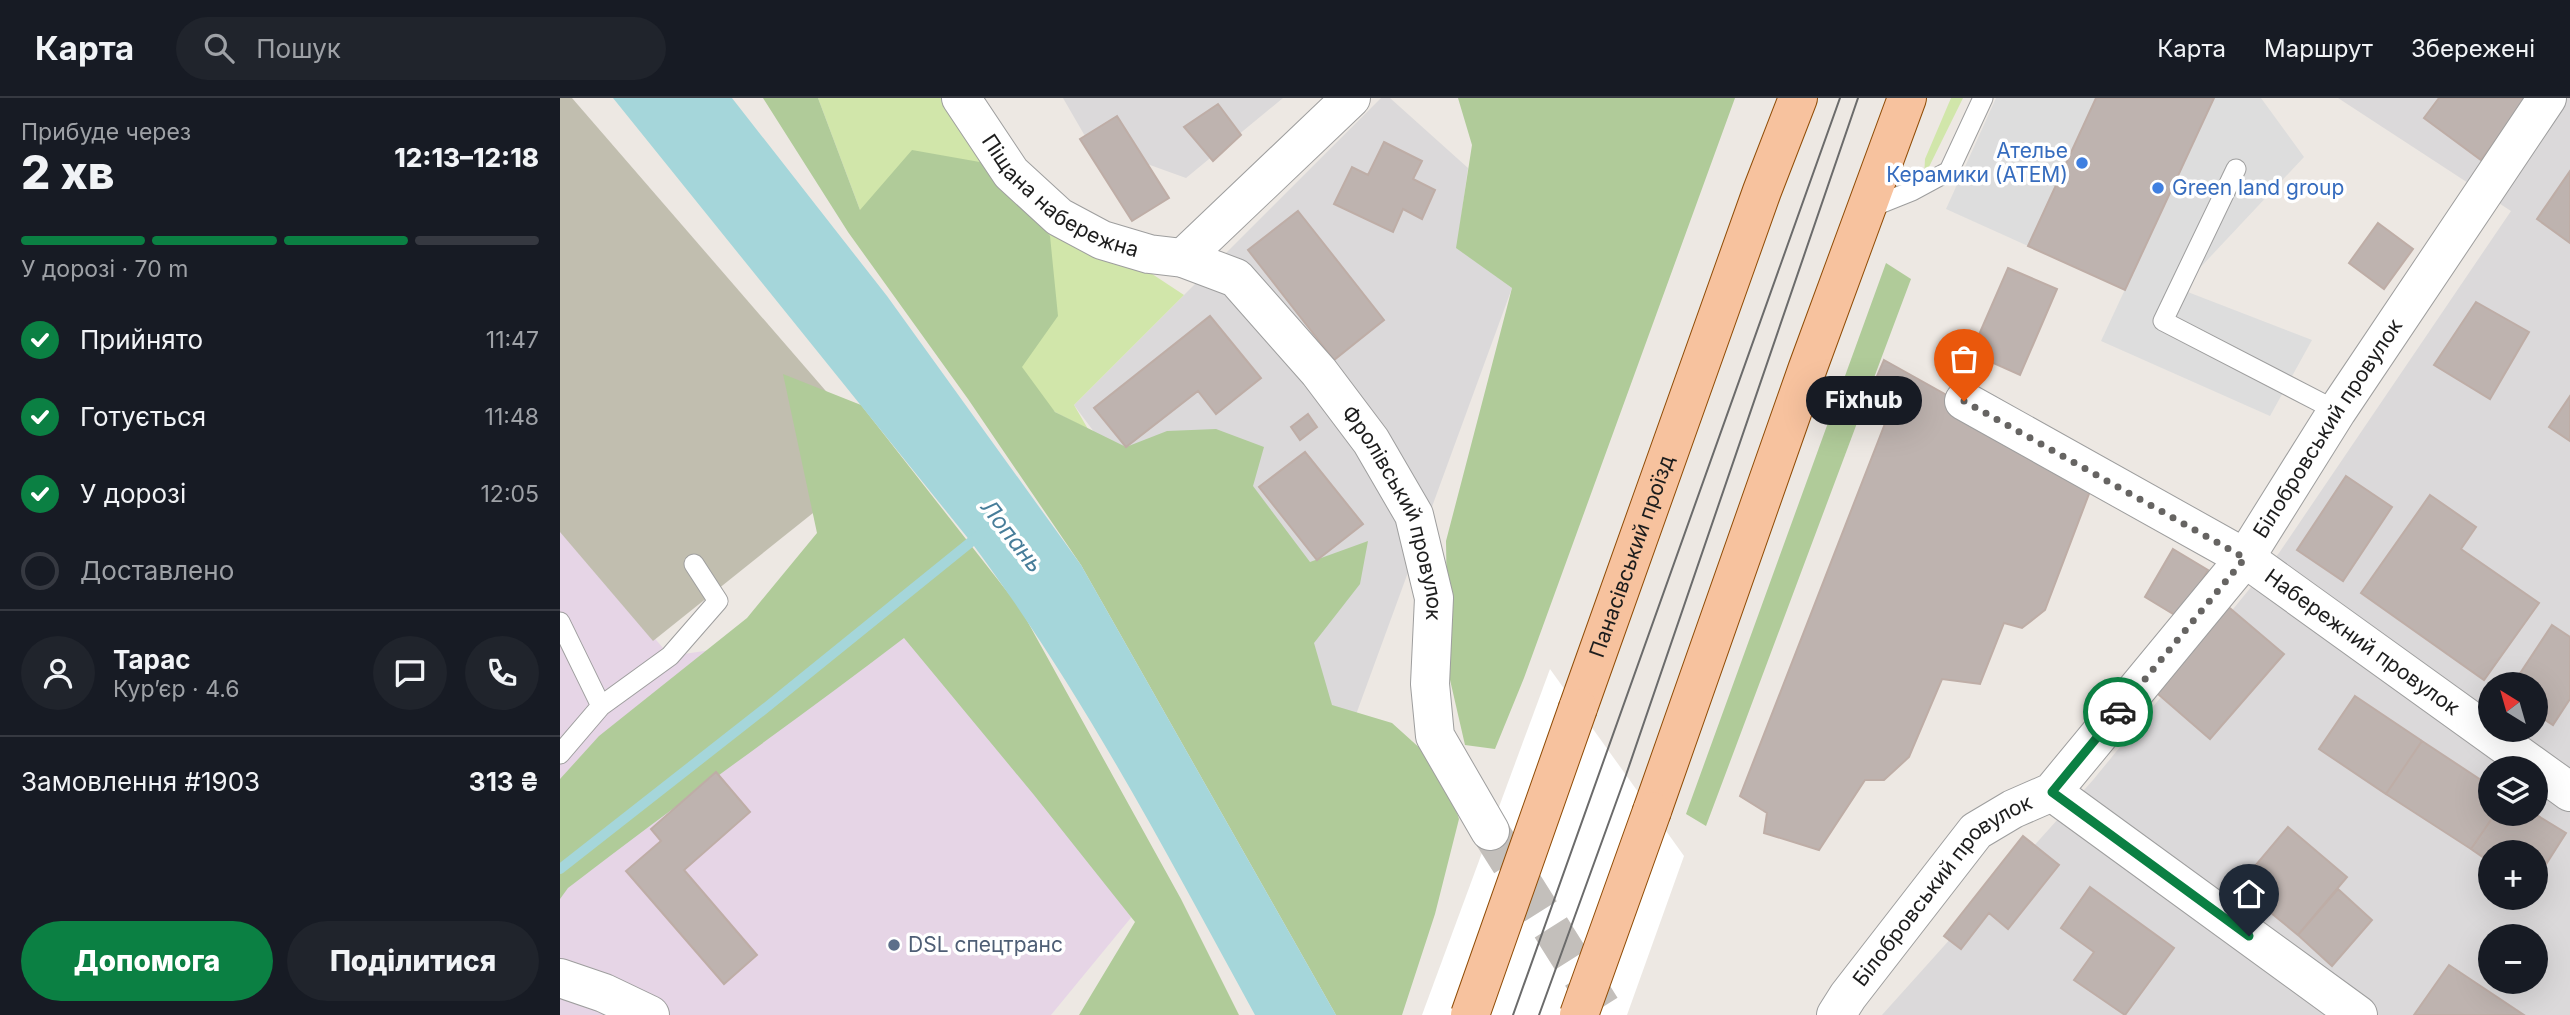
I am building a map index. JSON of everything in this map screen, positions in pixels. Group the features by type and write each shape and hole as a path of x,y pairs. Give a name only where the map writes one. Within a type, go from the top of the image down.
{"main road":[{"name":"Панасівський проїзд","path":"1470,1015 1798,98"},
{"path":"1579,1015 1907,98"}],"street":[{"name":"Піщана набережна","path":"961,98 1011,173 1059,217 1102,240 1149,254 1183,258"},
{"path":"1183,258 1351,98"},
{"name":"Білобровський провулок","path":"1836,1015 1976,831 2013,809 2052,792 2245,558 2337,411 2547,98"},
{"name":"Фролівський провулок","path":"1183,258 1236,278 1319,372 1371,441 1414,515 1434,598 1430,684 1435,736 1490,831"},
{"name":"Набережний провулок","path":"1964,401 2245,558 2570,792"},
{"path":"2052,792 2358,1015"},
{"path":"560,978 604,993 650,1015"}],"lane":[{"path":"1866,209 1912,191 1949,171 1983,98"},
{"path":"2236,169 2163,321 2337,411"},
{"path":"560,754 601,706 670,656 718,601 694,564"},
{"path":"560,622 601,706"}],"shaded area":[{"path":"560,98 572,98 883,457 653,641 560,532"},
{"path":"1063,98 1283,98 1186,178 1089,143"},
{"path":"1381,98 1390,98 1468,168 1457,248 1512,288 1339,761 1074,405"},
{"path":"1996,98 2096,98 2028,246 1946,209"},
{"path":"2214,98 2261,98 2304,157 2180,289 2312,340 2270,416 2101,341"},
{"path":"2338,98 2570,98 2570,1015 1882,1015 2093,780 2279,553 2511,211"},
{"path":"560,529 670,656 917,620 1134,914 1051,1015 560,1015"}],"green space":[{"path":"763,98 818,98 860,210 912,150 991,164 1050,236 1058,316 1022,367 1055,412 1126,447 1167,431 1216,429 1264,447 1253,486 1310,562 1368,541 1360,584 1314,643 1332,705 1392,723 1443,769 1459,819 1435,914 1402,1015 1336,1015 1081,565 968,399 848,232"},
{"path":"818,98 965,98 1093,235 1184,295 1074,405 1088,429 1055,412 860,210"},
{"path":"1458,98 1735,98 1524,678 1495,749 1465,745 1448,671 1446,541 1512,288 1456,248 1472,145"},
{"path":"1951,98 1963,98 1924,177 1925,159"},
{"path":"1886,263 1911,279 1706,826 1686,814"},
{"path":"783,374 861,405 1020,608 1181,899 1239,1015 1079,1015 1135,922 904,638 610,856 568,888 560,899 560,779 599,736 747,618 817,533"}],"water":[{"name":"Лопань","path":"613,98 732,98 887,296 1081,565 1336,1015 1255,1015 1121,773 1011,598 971,542"}],"pier":[{"path":"1550,669 1684,856 1627,1015 1422,1015"}],"building":[{"path":"2096,98 2214,98 2125,290 2028,246"},
{"path":"2439,98 2527,98 2481,160 2424,118"},
{"path":"1218,104 1241,135 1213,161 1184,127"},
{"path":"1117,116 1169,198 1132,221 1080,139"},
{"path":"1384,142 1422,161 1413,179 1435,190 1422,219 1403,209 1393,232 1334,204 1352,167 1368,175"},
{"path":"2570,171 2570,243 2537,219"},
{"path":"1298,211 1384,320 1334,360 1248,250"},
{"path":"2378,223 2413,249 2384,289 2349,263"},
{"path":"2008,268 2057,289 2020,375 1971,353"},
{"path":"2476,302 2529,332 2490,399 2434,365"},
{"path":"1210,316 1261,378 1216,414 1198,391 1126,447 1094,408"},
{"path":"1884,360 2095,478 2045,610 2022,628 2004,623 1980,684 1942,679 1909,757 1884,780 1865,780 1819,850 1764,833 1767,813 1740,796 1886,421 1863,409"},
{"path":"2570,396 2570,441 2549,427"},
{"path":"1308,414 1317,427 1300,440 1291,427"},
{"path":"1305,452 1363,524 1317,560 1259,487"},
{"path":"2346,476 2392,507 2343,581 2297,550"},
{"path":"2430,495 2476,527 2461,549 2539,603 2490,672 2478,672 2478,676 2361,593"},
{"path":"2173,549 2208,570 2180,618 2145,597"},
{"path":"2225,604 2284,654 2210,739 2151,688"},
{"path":"2552,625 2570,637 2570,699 2553,725 2548,722 2548,672 2521,672"},
{"path":"2355,696 2422,741 2386,794 2319,749"},
{"path":"2422,741 2478,778 2478,826 2487,826 2471,849 2386,794"},
{"path":"716,772 750,812 684,870 757,955 724,984 626,871 661,841 651,829"},
{"path":"2548,822 2566,833 2548,861 2548,840 2478,840 2478,854 2471,849 2487,826 2548,826"},
{"path":"2288,827 2347,877 2298,935 2238,886"},
{"path":"2023,836 2059,865 2008,929 1989,913 1961,949 1944,936"},
{"path":"2090,887 2174,948 2125,1015 2074,980 2094,952 2061,928"},
{"path":"2338,889 2372,920 2332,966 2298,935"},
{"path":"2449,965 2478,984 2478,994 2492,994 2524,1015 2414,1015"}],"waterway":[{"name":"Лопань","path":"560,869 982,533"}],"tunnel":[{"path":"1490,831 1606,1015"}],"tram line":[{"path":"1513,1015 1840,98"},
{"path":"1539,1015 1626,775 1858,98"}],"way so far":[{"path":"1964,401 2245,558 2118,712"}],"place":[{"name":"Ателье Керамики (АТЕМ)","path":"2082,163"},
{"name":"Green land group","path":"2158,188"},
{"name":"Fixhub","path":"1964,401"},
{"name":"DSL спецтранс","path":"894,945"}],"route":[{"path":"2118,712 2052,792 2249,936"}]}
